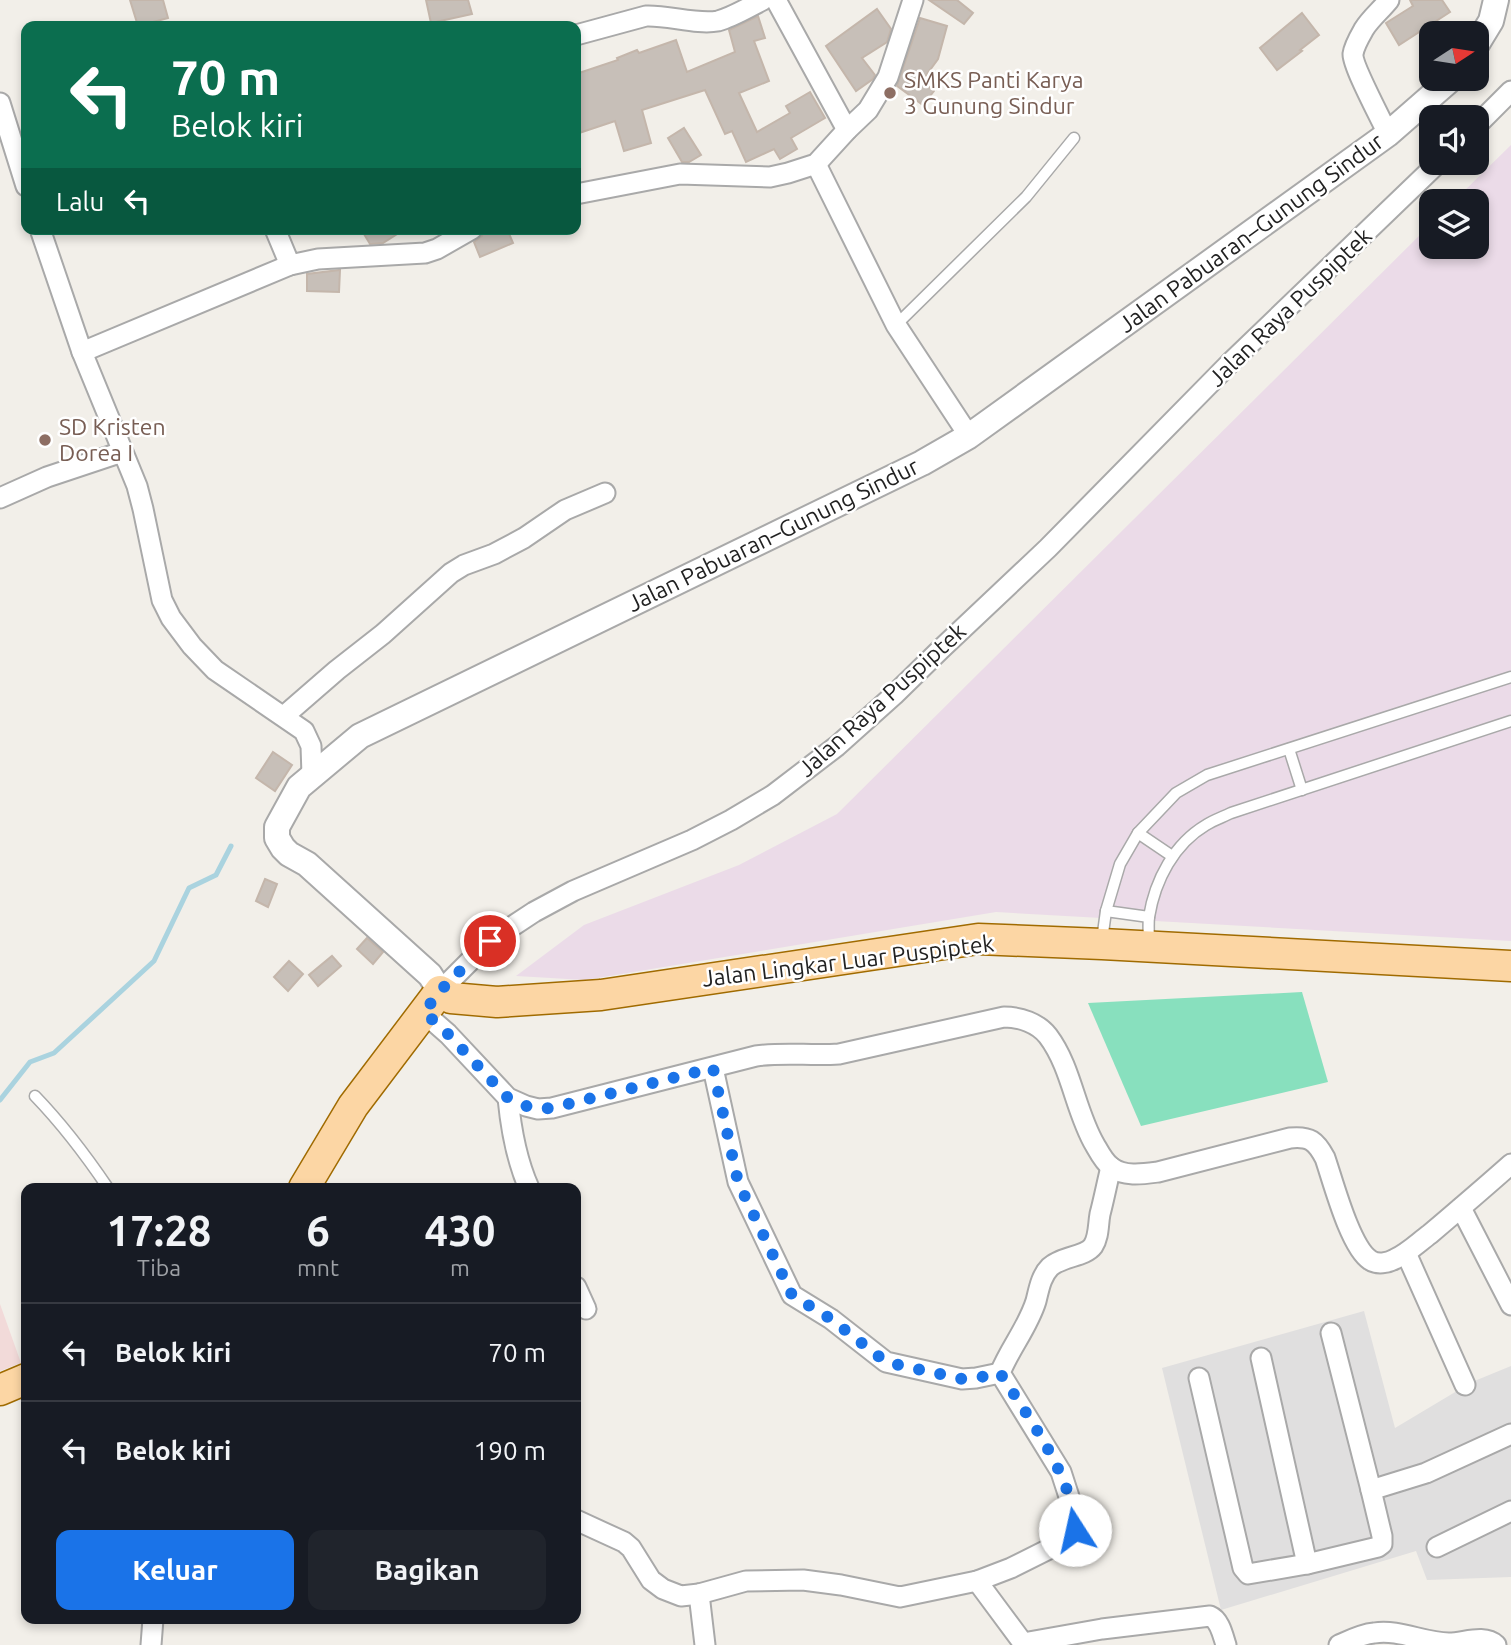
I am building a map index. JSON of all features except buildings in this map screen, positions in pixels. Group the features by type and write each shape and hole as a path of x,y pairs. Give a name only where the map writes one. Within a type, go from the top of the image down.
{"main road":[{"name":"Jalan Lingkar Luar Puspiptek","path":"432,1001 451,998 497,1002 588,996 978,939 1511,966"},
{"name":"Jalan Raya Puspiptek","path":"307,1183 353,1106 432,1001"},
{"path":"0,1390 21,1382"}],"street":[{"path":"581,34 646,16 707,22 720,20 764,0"},
{"path":"776,0 847,130"},
{"path":"581,193 680,174 770,177 816,163 868,110 888,77 913,0"},
{"path":"1388,134 1357,69 1353,54 1366,26 1389,0"},
{"path":"1489,24 1496,0"},
{"name":"Jalan Pabuaran–Gunung Sindur","path":"432,1001 430,975 280,843 277,827 299,787 312,775 360,736 922,463 969,436 1388,134 1437,91"},
{"path":"1489,113 1511,91"},
{"path":"0,103 21,170"},
{"path":"816,163 896,326 969,436"},
{"name":"Jalan Raya Puspiptek","path":"432,1001 490,941 534,912 573,891 692,840 731,820 773,795 837,746 1048,548 1231,362 1426,175"},
{"path":"42,235 82,352 136,486 162,600 171,618 192,646 215,670 304,731 311,746 312,775"},
{"path":"278,235 290,265"},
{"path":"82,352 290,265 318,259 425,253 462,235"},
{"path":"0,498 47,477 122,452"},
{"path":"284,716 383,634 451,573 524,538 565,510 605,493"},
{"path":"432,1001 448,1034 508,1098 538,1109 552,1108 756,1056 839,1054 1012,1017 1033,1024 1047,1035 1061,1060 1091,1139 1111,1167 1139,1175 1158,1172 1303,1136 1320,1148 1325,1158 1357,1245 1370,1260 1384,1263 1406,1253 1511,1164"},
{"path":"713,1068 738,1182 792,1295 831,1319 886,1362 962,1379 1000,1373"},
{"path":"508,1098 515,1150 527,1183"},
{"path":"1000,1373 1035,1305 1044,1275 1058,1262 1094,1245 1111,1167"},
{"path":"1461,1208 1511,1305"},
{"path":"1406,1253 1465,1385"},
{"path":"581,1298 586,1309"},
{"path":"1199,1378 1243,1568 1248,1574 1307,1564 1378,1547 1382,1544 1371,1490 1331,1333"},
{"path":"1261,1358 1307,1564"},
{"path":"581,1522 624,1542 631,1548 651,1580 681,1596 746,1581 803,1580 900,1597 977,1581 1012,1568 1057,1546 1071,1538 1075,1530 1073,1506 1061,1472 1000,1373"},
{"path":"1371,1490 1426,1473 1511,1434"},
{"path":"1437,1547 1511,1511"},
{"path":"977,1581 1023,1643 1102,1629 1210,1616 1218,1622 1226,1645"},
{"path":"699,1594 705,1645"},
{"path":"151,1645 153,1624"},
{"path":"1339,1645 1368,1634 1395,1632 1426,1641 1464,1643 1484,1639 1496,1645"}],"lane":[{"path":"896,326 1009,215 1074,138"},
{"path":"1102,944 1106,911 1120,864 1138,833 1176,793 1207,775 1511,677"},
{"path":"1149,947 1149,917 1157,888 1172,856 1186,839 1206,825 1231,813 1511,721"},
{"path":"1289,749 1302,790"},
{"path":"1138,833 1172,856"},
{"path":"1106,911 1149,917"},
{"path":"35,1096 69,1134 104,1183"}],"shaded area":[{"path":"1511,145 1511,941 996,912 585,980 516,976 584,925 739,865 837,814 1419,236 1419,259 1489,259 1489,189 1466,189 1480,175 1489,175 1489,167"},
{"path":"0,1304 21,1363 0,1371"},
{"path":"1364,1311 1395,1428 1472,1382 1511,1366 1511,1577 1427,1580 1416,1551 1221,1610 1162,1368"}],"green space":[{"path":"1302,992 1328,1082 1141,1126 1088,1003"}],"waterway":[{"path":"0,1100 30,1062 54,1053 154,961 189,888 216,875 231,846"}],"place":[{"name":"SMKS Panti Karya 3 Gunung Sindur","path":"890,93"},
{"name":"SD Kristen Dorea I","path":"45,440"}],"route":[{"path":"490,941 440,991 424,1012 508,1098 538,1109 552,1108 713,1068 738,1182 792,1295 831,1319 886,1362 962,1379 1000,1373 1061,1472 1073,1506 1075,1530"}]}
